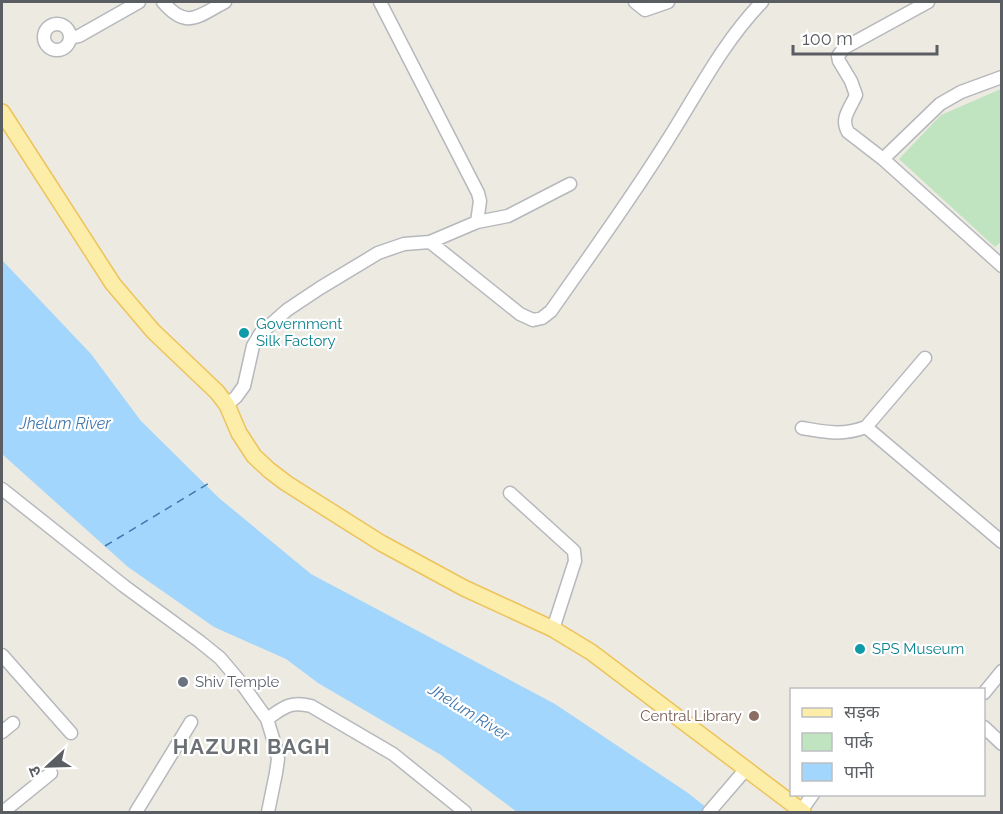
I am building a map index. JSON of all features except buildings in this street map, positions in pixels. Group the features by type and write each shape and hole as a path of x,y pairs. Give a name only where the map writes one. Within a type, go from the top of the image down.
{"main road":[{"path":"2,112 113,284 153,332 217,392 227,405 239,433 254,456 286,483 381,543 464,588 553,630 591,652 802,812"}],"street":[{"path":"70,38 79,36 139,2"},
{"path":"163,2 178,16 189,18 225,2"},
{"path":"380,2 478,193 480,201 477,222"},
{"path":"635,2 645,10 668,2"},
{"path":"430,242 520,314 533,320 542,318 551,311 610,227 667,142 714,63 762,2"},
{"path":"928,2 844,48 838,56 856,95 846,114 845,126 848,132 883,159 1002,266"},
{"path":"883,159 940,104 961,92 1002,77"},
{"path":"227,405 244,386 253,346 260,334 279,316 340,275 378,252 404,244 430,242 477,222 508,216 570,184"},
{"path":"802,428 832,433 852,432 866,427 925,358"},
{"path":"866,427 1002,542"},
{"path":"2,489 220,658 267,719 271,728 278,759 268,813"},
{"path":"510,493 573,551 575,561 553,630"},
{"path":"2,655 71,734"},
{"path":"985,692 1002,671"},
{"path":"267,719 285,707 297,703 311,706 393,754 465,813"},
{"path":"136,813 190,722"},
{"path":"2,732 14,723"},
{"path":"985,728 1002,744"},
{"path":"709,813 746,769"},
{"path":"3,813 51,773"},
{"path":"802,812 812,796"}],"green space":[{"path":"1001,89 1002,241 995,247 899,159 941,115"}],"water":[{"name":"Jhelum River","path":"2,260 91,354 141,421 219,498 311,574 555,704 688,793 712,812 517,812 441,755 318,683 286,659 214,627 128,567 2,454"}],"ferry route":[{"path":"105,546 211,482"}],"place":[{"name":"Government Silk Factory","path":"244,333"},
{"name":"SPS Museum","path":"860,649"},
{"name":"Shiv Temple","path":"183,682"},
{"name":"Central Library","path":"754,716"}],"district":[{"name":"HAZURI BAGH","path":"252,746"}]}
